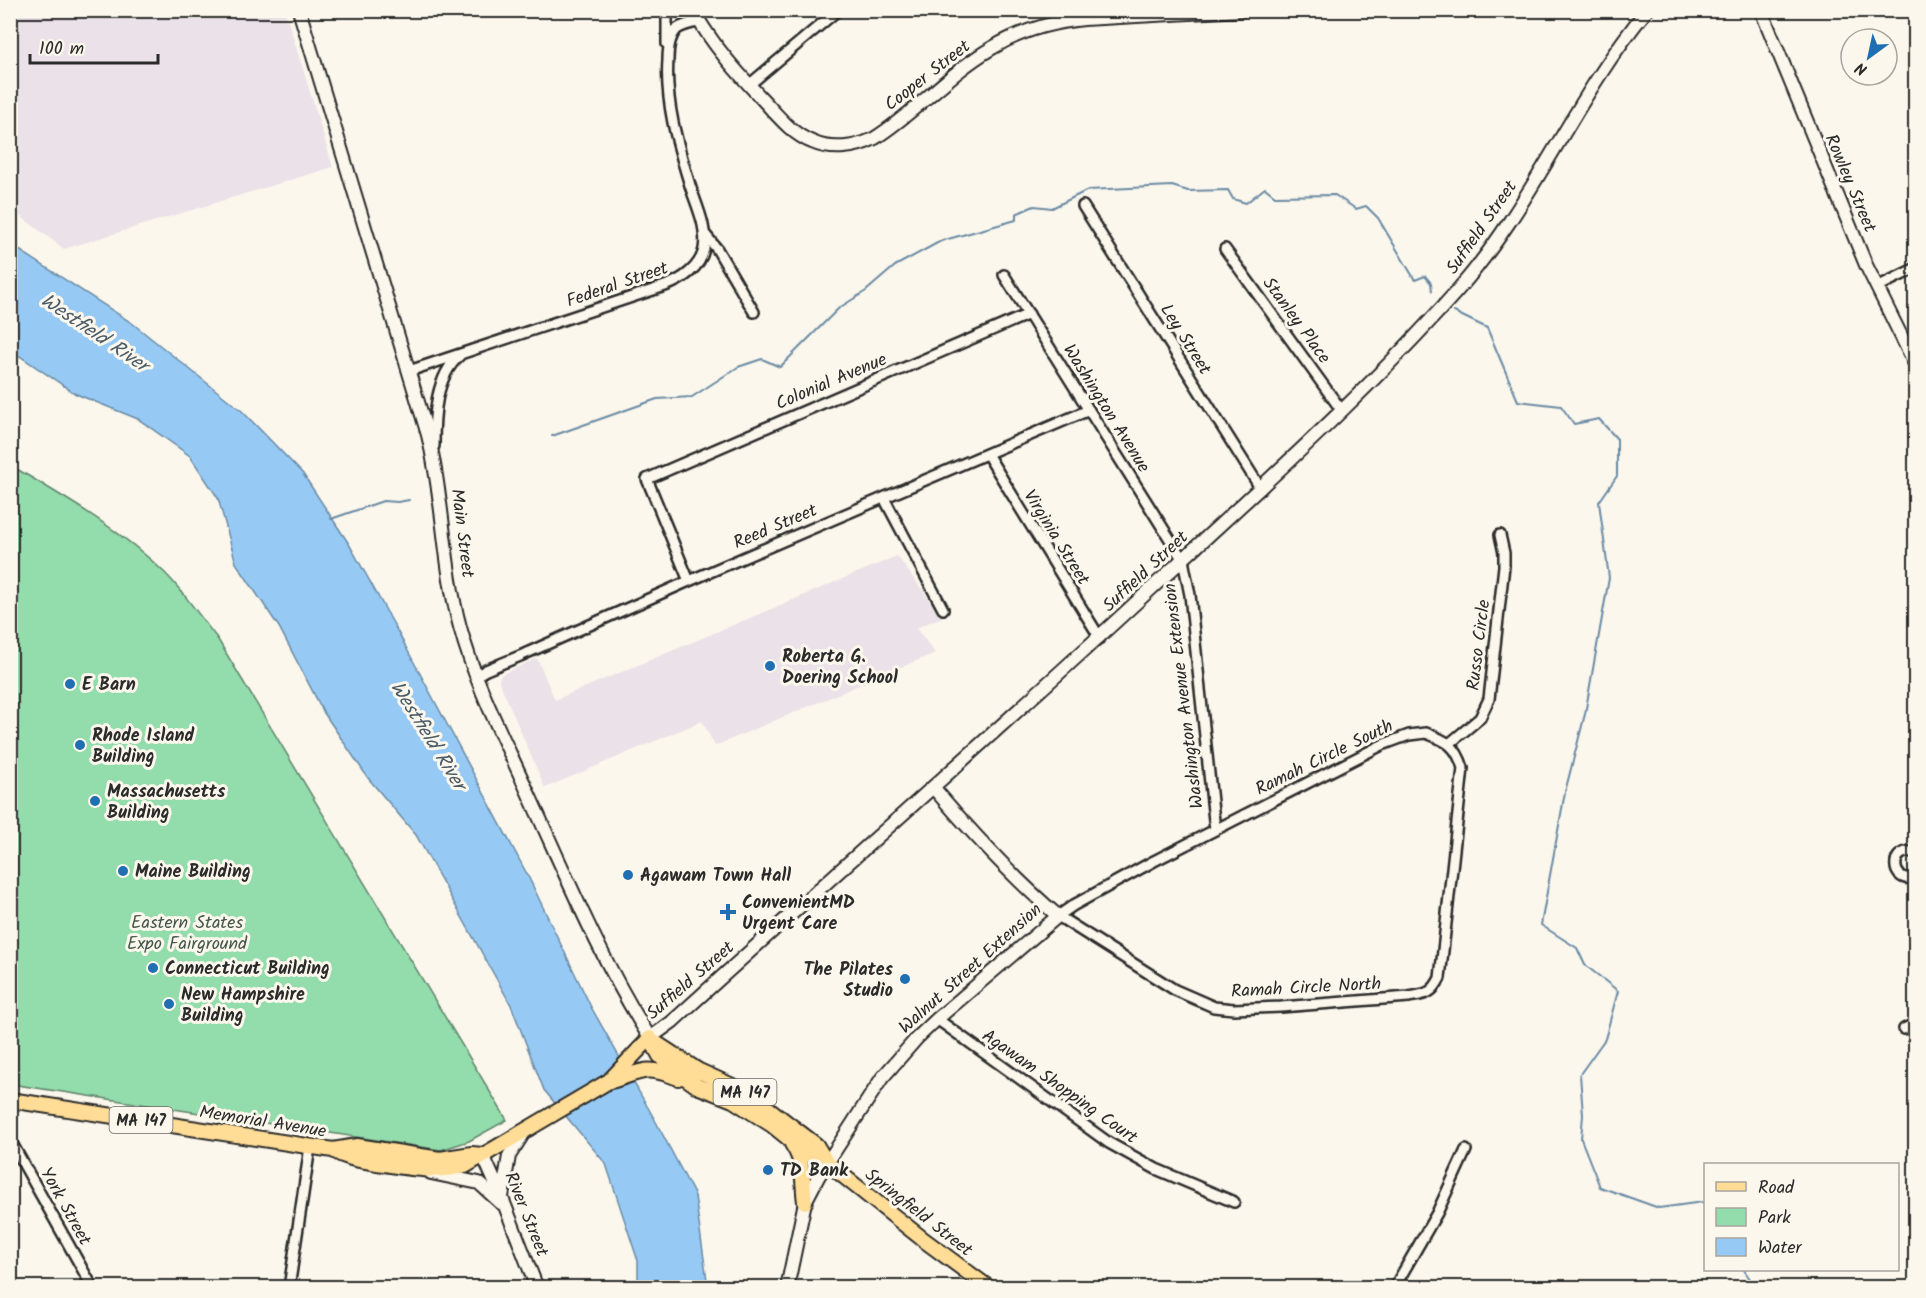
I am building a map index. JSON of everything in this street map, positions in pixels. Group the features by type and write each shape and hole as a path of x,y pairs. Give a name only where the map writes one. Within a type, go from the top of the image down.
{"main road":[{"name":"Main Street","path":"299,10 433,455 441,497 455,606 464,643 476,676 589,927 622,992 650,1038"},
{"name":"Cooper Street","path":"696,16 717,48 780,119 803,138 823,146 849,147 882,134 990,49 1035,28 1058,22 1102,17 1242,10"},
{"name":"Suffield Street","path":"592,1090 632,1066 650,1038 672,1022 998,731 1261,489 1342,411 1444,305 1485,257 1515,214 1598,75 1647,10"},
{"name":"Rowley Street","path":"1761,10 1844,213 1916,366"},
{"name":"Walnut Street Extension","path":"787,1287 805,1202 818,1177 882,1078 917,1038 1058,916 1015,877 933,787"},
{"name":"Springfield Street","path":"650,1038 660,1056 697,1086 733,1100 772,1125 808,1154 827,1163 989,1287"},
{"name":"Springfield Street","path":"650,1038 676,1058 699,1071 748,1093 816,1145 827,1163"},
{"name":"MA 147","path":"632,1066 663,1071 697,1086"},
{"name":"Memorial Avenue","path":"333,1150 349,1159 412,1170 451,1170 465,1166 592,1090"},
{"name":"Memorial Avenue","path":"10,1100 333,1150 357,1146 440,1159 472,1154 483,1155"},
{"path":"503,1202 509,1156 525,1131"},
{"path":"789,1140 801,1158 805,1202"},
{"name":"River Street","path":"483,1155 537,1287"},
{"path":"412,1170 479,1183 503,1202"}],"street":[{"name":"Federal Street","path":"409,371 678,280 691,271 704,249 704,233 671,116 667,10"},
{"path":"749,85 838,10"},
{"name":"Federal Street","path":"668,57 671,39 676,30 696,16"},
{"name":"Ley Street","path":"1083,206 1261,489"},
{"path":"704,233 717,249 754,312"},
{"name":"Stanley Place","path":"1225,249 1342,411"},
{"path":"1877,287 1916,267"},
{"name":"Washington Avenue","path":"1004,275 1183,560"},
{"name":"Colonial Avenue","path":"689,581 647,478 1029,314"},
{"path":"433,455 435,415 441,386 450,366 462,354"},
{"name":"Reed Street","path":"476,676 689,581 1089,410"},
{"name":"Virginia Street","path":"987,454 1100,638"},
{"path":"884,498 943,609"},
{"name":"Russo Circle","path":"1449,744 1480,718 1489,699 1504,566 1500,535"},
{"name":"Washington Avenue Extension","path":"1183,560 1190,595 1215,830"},
{"name":"Ramah Circle South","path":"1058,916 1074,905 1215,830 1384,743 1409,735 1426,733 1449,744"},
{"name":"Ramah Circle North","path":"1058,916 1175,990 1214,1007 1234,1009 1281,1007 1425,995 1435,989 1440,978 1463,768 1460,756 1449,744"},
{"path":"1916,853 1908,851 1900,854 1895,867 1903,878 1916,877"},
{"name":"Agawam Shopping Court","path":"938,1019 1109,1143 1156,1169 1234,1202"},
{"path":"1904,1029 1916,1023"},
{"name":"York Street","path":"10,1140 93,1287"},
{"path":"289,1287 310,1147"},
{"path":"1394,1287 1437,1213 1466,1150"}],"shaded area":[{"path":"10,11 285,11 333,167 64,249 11,209"},
{"name":"Roberta G. Doering School","path":"897,556 942,617 916,628 935,653 715,746 702,721 545,788 499,681 503,674 537,658 555,700"}],"green space":[{"name":"Eastern States Expo Fairground","path":"10,465 91,514 148,557 179,588 217,638 507,1120 469,1141 441,1150 11,1084"}],"water":[{"name":"Westfield River","path":"10,244 132,323 242,411 303,474 349,544 393,623 528,876 591,1007 695,1196 708,1287 638,1287 638,1261 606,1164 544,1090 511,1005 416,835 368,778 324,713 279,627 236,563 218,498 190,456 138,419 76,394 11,350"}],"waterway":[{"path":"552,436 657,399 692,397 738,367 762,359 780,367 839,308 866,291 895,266 941,241 1016,220 1016,214 1034,206 1052,208 1088,190 1172,186 1188,191 1228,190 1233,199 1246,203 1265,188 1275,196 1335,195 1356,209 1366,206 1378,218 1415,280 1425,276 1431,283 1432,291"},
{"path":"1454,312 1487,328 1518,401 1561,406 1574,424 1599,419 1617,439 1617,476 1599,502 1609,578 1585,714 1565,792 1541,925 1577,948 1585,965 1618,991 1605,1039 1580,1074 1583,1115 1581,1139 1600,1187 1659,1208 1704,1203"},
{"path":"331,519 383,501 409,500"},
{"path":"1745,1271 1756,1288"}],"place":[{"name":"Roberta G. Doering School","path":"770,666"},
{"name":"E Barn","path":"70,684"},
{"name":"Rhode Island Building","path":"80,745"},
{"name":"Massachusetts Building","path":"95,801"},
{"name":"Maine Building","path":"123,871"},
{"name":"Agawam Town Hall","path":"628,875"},
{"name":"ConvenientMD Urgent Care","path":"728,912"},
{"name":"Connecticut Building","path":"153,968"},
{"name":"The Pilates Studio","path":"905,979"},
{"name":"New Hampshire Building","path":"169,1004"},
{"name":"TD Bank","path":"768,1170"}]}
